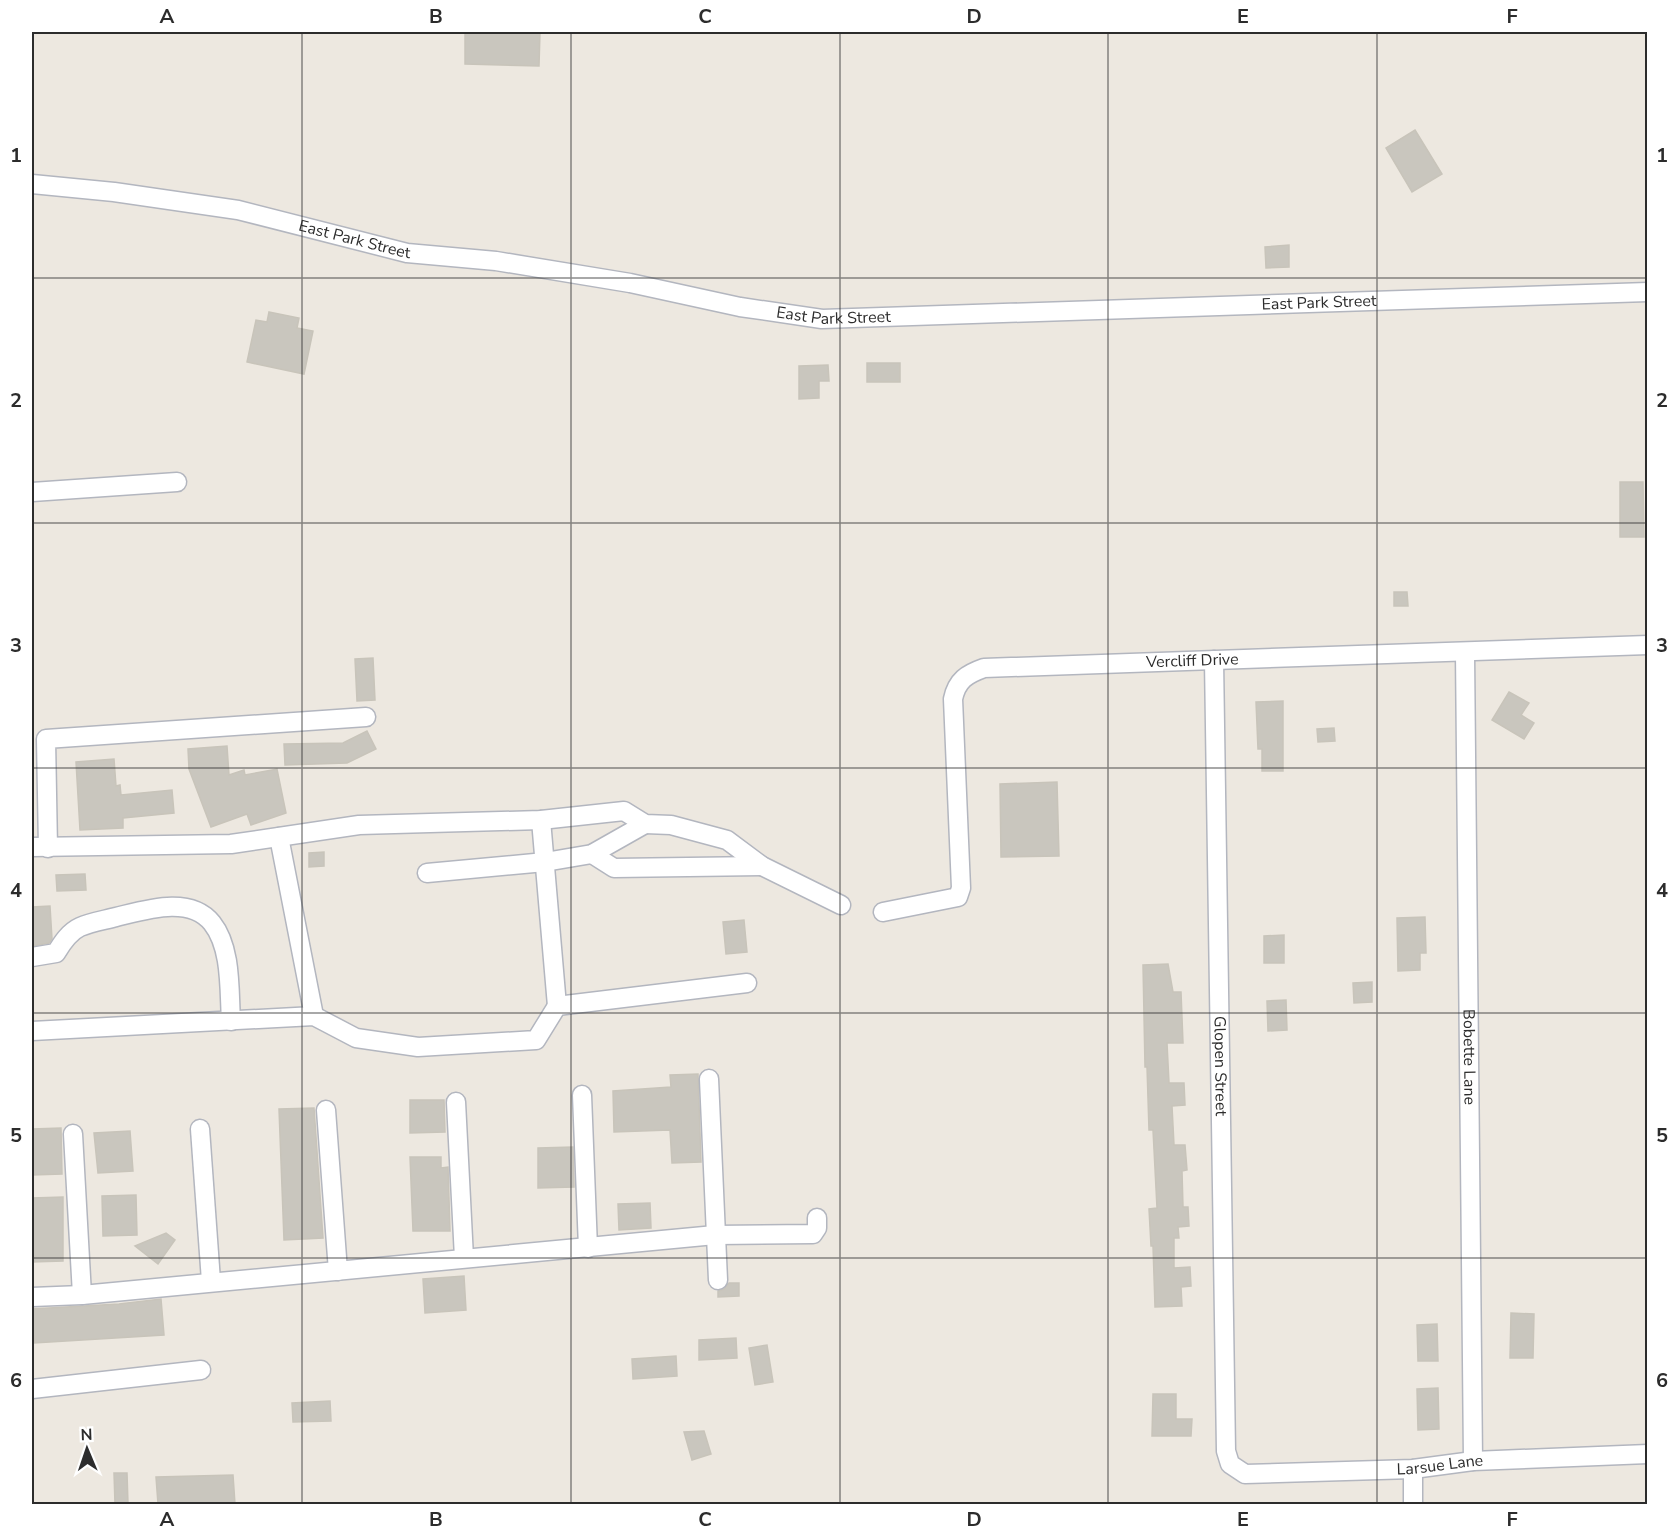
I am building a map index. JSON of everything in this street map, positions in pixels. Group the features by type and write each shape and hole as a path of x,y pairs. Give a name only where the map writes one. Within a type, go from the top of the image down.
{"street":[{"name":"East Park Street","path":"32,184 114,192 238,210 407,253 496,261 630,283 740,307 822,319 1647,292"},
{"path":"32,492 177,482"},
{"name":"Vercliff Drive","path":"884,912 958,897 961,888 953,699 956,686 968,674 984,668 1647,645"},
{"name":"Bobette Lane","path":"1466,653 1473,1461"},
{"name":"Glopen Street","path":"1214,660 1226,1451 1230,1464 1236,1468"},
{"path":"366,717 46,739 40,848 231,844 358,825 541,820 624,811 645,824 671,825 727,840 762,866 841,906"},
{"path":"32,1031 314,1016 356,1038 408,1046 502,1044 536,1040 557,1006 541,820"},
{"path":"427,873 545,862 592,854 645,824"},
{"path":"279,837 314,1016"},
{"path":"592,854 614,868 762,866"},
{"path":"32,957 56,954 64,939 80,927 143,911 170,907 204,915 214,925 223,948 231,1021"},
{"path":"557,1006 747,983"},
{"path":"709,1079 718,1280"},
{"path":"582,1095 588,1248"},
{"path":"456,1102 464,1258"},
{"path":"326,1110 338,1271"},
{"path":"200,1129 211,1281"},
{"path":"73,1134 81,1295"},
{"path":"32,1297 81,1295 715,1235 813,1234 818,1228 817,1218"},
{"path":"32,1389 201,1370"},
{"name":"Larsue Lane","path":"1236,1468 1245,1474 1413,1469 1473,1461 1647,1454"},
{"path":"1413,1469 1413,1504"}],"building":[{"path":"465,32 540,32 539,66 465,64"},
{"path":"1415,130 1442,174 1412,192 1386,148"},
{"path":"1289,245 1289,267 1266,268 1265,247"},
{"path":"269,312 299,318 297,328 313,331 304,374 247,362 256,320 267,322"},
{"path":"867,363 900,363 900,382 867,382"},
{"path":"828,365 829,381 819,381 819,398 799,399 799,366"},
{"path":"1620,482 1643,482 1644,537 1620,537"},
{"path":"1394,592 1407,592 1408,606 1394,606"},
{"path":"373,658 375,700 357,701 355,659"},
{"path":"1509,692 1529,703 1521,715 1534,723 1524,739 1492,720"},
{"path":"1283,701 1283,771 1262,771 1262,749 1258,749 1256,702"},
{"path":"1334,728 1335,741 1318,742 1317,729"},
{"path":"367,731 376,749 347,763 285,765 284,744 343,743"},
{"path":"227,746 229,775 244,770 245,775 277,769 286,813 251,825 247,814 211,827 189,769 188,749"},
{"path":"114,759 116,786 120,785 121,795 172,790 174,813 123,818 123,828 80,830 76,762"},
{"path":"1057,782 1059,856 1001,857 1000,784"},
{"path":"324,852 324,866 309,867 309,853"},
{"path":"85,874 86,890 57,891 56,875"},
{"path":"50,906 52,939 49,943 32,946 32,907"},
{"path":"1425,917 1426,953 1420,953 1420,970 1398,971 1397,918"},
{"path":"744,920 747,952 726,954 723,922"},
{"path":"1284,935 1284,963 1264,963 1264,936"},
{"path":"1168,964 1173,992 1181,992 1183,1043 1167,1043 1169,1083 1184,1083 1185,1105 1172,1106 1174,1145 1185,1145 1187,1170 1182,1171 1183,1207 1188,1207 1189,1226 1178,1227 1179,1238 1174,1238 1174,1268 1190,1267 1191,1286 1181,1287 1182,1306 1155,1307 1149,1209 1157,1208 1153,1130 1149,1130 1147,1067 1145,1067 1143,965"},
{"path":"1372,982 1372,1002 1354,1003 1353,983"},
{"path":"1286,1000 1287,1030 1268,1031 1267,1001"},
{"path":"698,1074 701,1162 672,1163 670,1130 614,1132 613,1091 671,1087 670,1075"},
{"path":"410,1100 444,1100 445,1132 410,1133"},
{"path":"314,1108 323,1238 284,1240 279,1109"},
{"path":"61,1128 62,1174 32,1175 32,1129"},
{"path":"130,1131 133,1171 98,1173 94,1133"},
{"path":"573,1147 574,1187 538,1188 538,1148"},
{"path":"410,1157 441,1157 441,1168 448,1167 450,1231 413,1231"},
{"path":"136,1195 137,1235 103,1236 102,1196"},
{"path":"63,1197 63,1261 32,1262 32,1198"},
{"path":"650,1203 651,1228 619,1230 618,1204"},
{"path":"166,1233 175,1240 158,1264 135,1246"},
{"path":"464,1276 466,1310 425,1313 423,1279"},
{"path":"729,1283 739,1283 739,1296 718,1297 718,1291 724,1289"},
{"path":"161,1299 164,1335 34,1343 32,1309"},
{"path":"1511,1313 1534,1314 1533,1358 1510,1358"},
{"path":"1437,1324 1438,1361 1418,1361 1417,1325"},
{"path":"736,1338 737,1358 699,1360 699,1340"},
{"path":"767,1345 773,1382 755,1385 749,1348"},
{"path":"676,1356 677,1376 633,1379 632,1359"},
{"path":"1438,1388 1439,1429 1418,1430 1417,1389"},
{"path":"1153,1394 1176,1394 1176,1419 1192,1419 1191,1436 1152,1436"},
{"path":"330,1401 331,1421 293,1422 292,1403"},
{"path":"704,1431 711,1454 692,1460 684,1432"},
{"path":"114,1473 127,1473 128,1504 115,1504"},
{"path":"233,1475 235,1504 158,1504 156,1477"}]}
